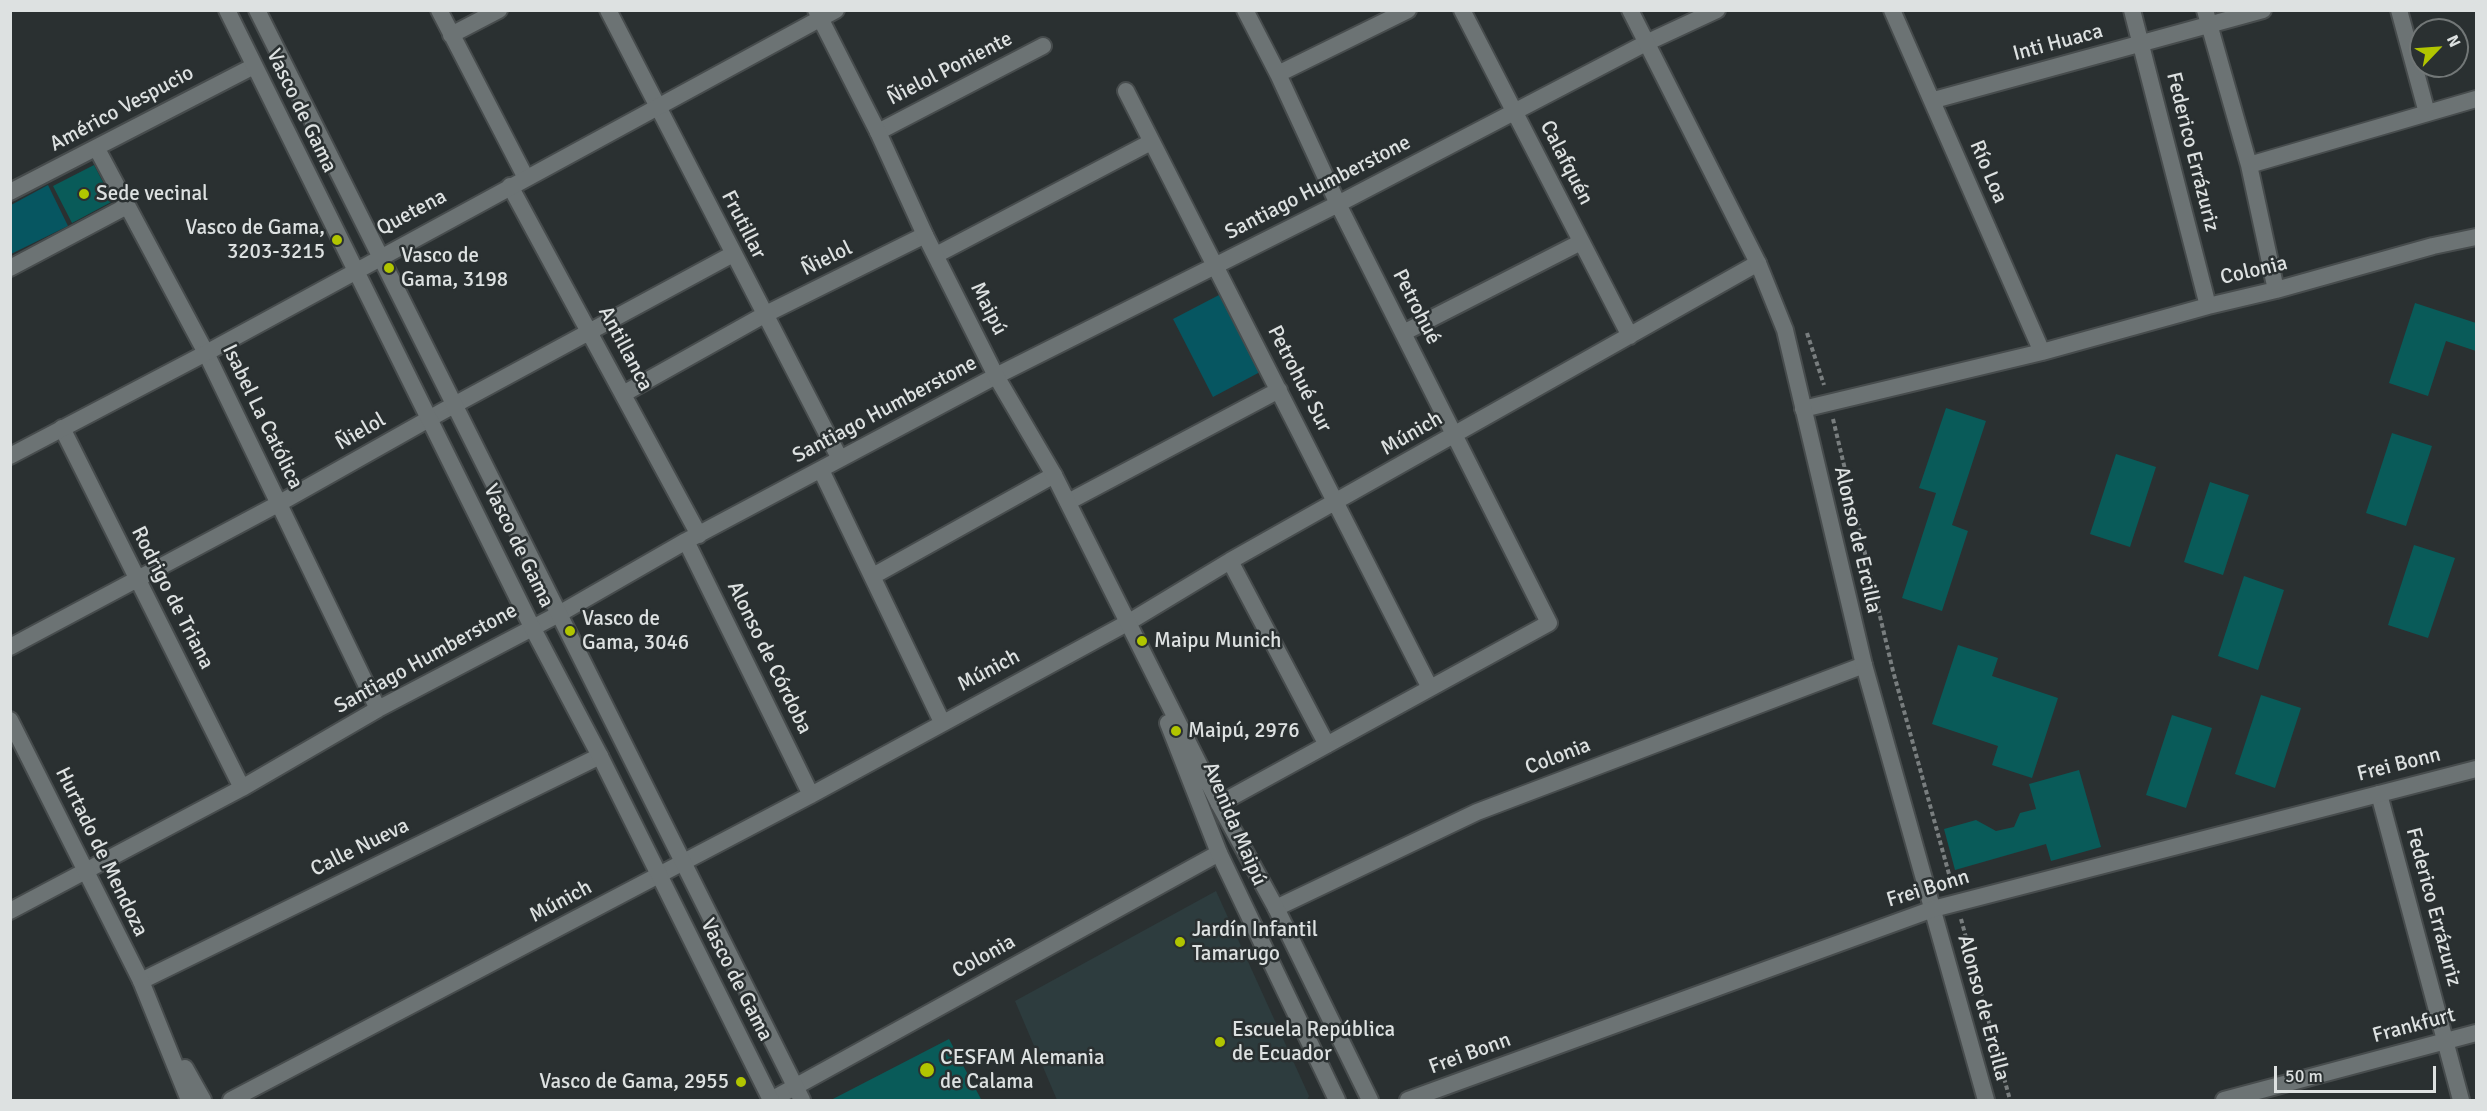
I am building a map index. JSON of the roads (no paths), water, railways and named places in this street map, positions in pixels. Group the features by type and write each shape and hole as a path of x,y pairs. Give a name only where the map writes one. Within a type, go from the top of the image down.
{"street":[{"name":"Vasco de Gama","path":"227,10 431,418 532,627 600,756 771,1100"},
{"name":"Vasco de Gama","path":"257,10 798,1094"},
{"path":"439,10 526,178"},
{"path":"451,35 499,10"},
{"name":"Frutillar","path":"608,10 840,459"},
{"name":"Quetena","path":"10,456 206,353 380,256 657,107 818,15 836,10"},
{"name":"Petrohué","path":"1245,10 1278,74 1338,204 1549,623 1430,688"},
{"path":"1278,74 1408,10"},
{"name":"Calafquén","path":"1462,10 1629,336"},
{"name":"Alonso de Ercilla","path":"1630,10 1758,263 1785,330 1864,665 1986,1101"},
{"name":"Santiago Humberstone","path":"10,911 242,788 378,709 559,614 693,538 996,376 1338,204 1646,43 1717,10"},
{"name":"Río Loa","path":"1892,10 1934,100 2042,352"},
{"name":"Federico Errázuriz","path":"2132,10 2208,306"},
{"name":"Inti Huaca","path":"1934,100 2141,44 2206,18 2263,10"},
{"path":"2399,10 2427,113"},
{"name":"Maipú","path":"818,15 878,132 925,235 996,376 1054,475 1129,622"},
{"path":"2206,18 2249,165 2276,290"},
{"name":"Ñielol Poniente","path":"878,132 1043,46"},
{"name":"Américo Vespucio","path":"10,192 254,66"},
{"name":"Petrohué Sur","path":"1126,91 1430,688"},
{"path":"2249,165 2476,99"},
{"path":"936,255 1151,142"},
{"name":"Isabel La Católica","path":"97,149 206,353 378,709"},
{"name":"Antillanca","path":"510,186 591,331 693,538"},
{"path":"10,268 127,206"},
{"name":"Ñielol","path":"623,394 764,315 925,235"},
{"name":"Colonia","path":"1803,409 2042,352 2433,246 2476,237"},
{"path":"1403,333 1581,242"},
{"name":"Ñielol","path":"10,646 278,504 733,254"},
{"name":"Múnich","path":"231,1101 811,795 1129,622 1230,561 1337,503 1758,263"},
{"path":"1068,502 1279,390"},
{"name":"Rodrigo de Triana","path":"62,428 242,788"},
{"path":"821,470 942,722"},
{"path":"873,576 1054,475"},
{"name":"Alonso de Córdoba","path":"693,538 811,795"},
{"path":"1230,561 1327,745"},
{"name":"Avenida Maipú","path":"1129,622 1219,804 1276,908 1370,1101"},
{"name":"Avenida Maipú","path":"1129,622 1219,853 1337,1101"},
{"name":"Colonia","path":"1276,908 1477,812 1864,665"},
{"path":"1219,804 1430,688"},
{"name":"Hurtado de Mendoza","path":"10,720 141,981 189,1101"},
{"name":"Calle Nueva","path":"141,981 600,756"},
{"name":"Frei Bonn","path":"1408,1101 1933,909 2476,769"},
{"name":"Federico Errázuriz","path":"2379,794 2461,1101"},
{"name":"Colonia","path":"771,1100 798,1094 1219,853"},
{"name":"Hurtado de Mendoza","path":"150,1004 203,1101"},
{"name":"Frankfurt","path":"2224,1101 2476,1033"}],"place":[{"name":"Sede vecinal","path":"84,194"},
{"name":"Vasco de Gama, 3203-3215","path":"337,240"},
{"name":"Vasco de Gama, 3198","path":"389,268"},
{"name":"Vasco de Gama, 3046","path":"570,631"},
{"name":"Maipu Munich","path":"1142,641"},
{"name":"Maipú, 2976","path":"1176,731"},
{"name":"Jardín Infantil Tamarugo","path":"1180,942"},
{"name":"Escuela República de Ecuador","path":"1220,1042"},
{"name":"CESFAM Alemania de Calama","path":"927,1070"},
{"name":"Vasco de Gama, 2955","path":"741,1082"}]}
